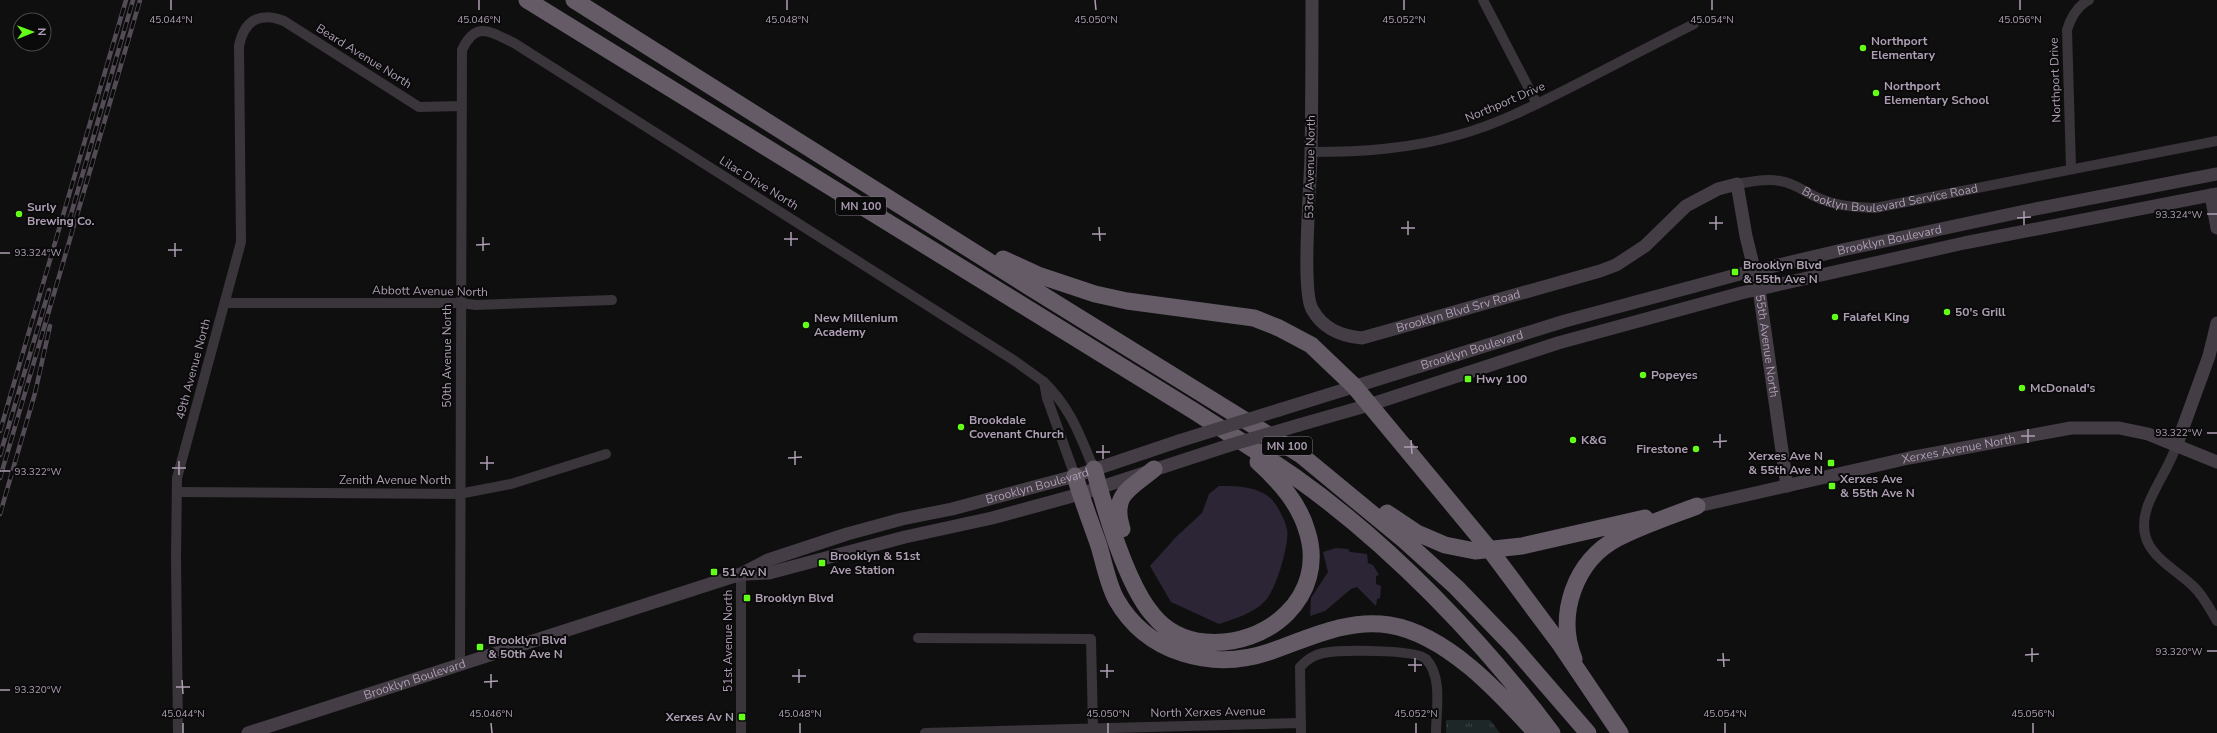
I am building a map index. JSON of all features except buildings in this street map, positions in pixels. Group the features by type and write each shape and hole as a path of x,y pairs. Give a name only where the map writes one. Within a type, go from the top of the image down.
{"highway":[{"name":"MN 100","path":"527,0 1194,411 1296,478 1378,544 1472,636 1529,702 1552,733"},
{"name":"MN 100","path":"574,0 1301,455 1404,540 1456,587 1526,660 1588,733"},
{"path":"933,225 1038,275 1094,294 1127,301 1238,315 1266,322 1311,345 1354,386 1368,405 1490,550 1580,674 1620,733"},
{"path":"1094,469 1099,488 1125,562 1143,601 1161,624 1180,636 1215,643 1236,641 1258,634 1284,618 1294,605 1308,576 1310,552 1307,530 1290,496 1259,463 1194,411"},
{"path":"1301,455 1418,533 1461,549 1490,550 1522,546 1645,518"},
{"path":"1143,601 1119,520 1117,508 1127,491 1154,469"},
{"path":"1075,476 1116,598 1138,627 1165,647 1196,658 1232,660 1262,654 1351,625 1368,623 1400,627 1435,643 1469,667 1508,702 1536,733"},
{"path":"1580,674 1570,647 1567,612 1572,589 1584,568 1600,551 1617,538 1697,506"}],"main road":[{"name":"53rd Avenue North","path":"1312,0 1311,152 1307,286 1311,308 1327,328"},
{"name":"Brooklyn Boulevard","path":"248,733 460,663 741,574 768,560 847,534 902,519 952,509 1075,476 1179,441 1565,321 1754,271 1842,250 2025,211 2217,174"},
{"name":"55th Avenue North","path":"1737,184 1754,271 1759,289 1787,486"},
{"name":"Brooklyn Boulevard Service Road","path":"1590,274 1616,265 1629,257 1649,242 1686,206 1718,189 1737,184"},
{"name":"Brooklyn Boulevard","path":"741,574 769,573 905,537 992,518 1080,494 1197,455 1368,405 1558,343 1759,289 1964,243 2215,191"},
{"path":"2215,191 2217,228"},
{"name":"Brooklyn Blvd Srv Road","path":"1327,328 1344,336 1362,338 1590,274"},
{"path":"2177,444 2209,356 2217,323"},
{"name":"Xerxes Avenue North","path":"1645,518 1909,458 2071,428 2119,428 2148,434 2177,444 2217,462"}],"street":[{"path":"1483,0 1537,104"},
{"name":"Northport Drive","path":"2071,168 2067,30 2071,18 2078,8 2089,0"},
{"name":"Beard Avenue North","path":"256,19 275,17 284,21 419,107 461,106"},
{"name":"49th Avenue North","path":"178,733 176,558 178,478 241,242 239,46 241,36 247,26 256,19"},
{"name":"Northport Drive","path":"1311,152 1376,151 1418,145 1465,133 1537,104 1694,24"},
{"name":"Lilac Drive North","path":"462,50 467,39 476,32 487,30 514,43 982,340 1044,382 1060,398 1077,425 1094,469"},
{"name":"50th Avenue North","path":"460,663 459,494 462,50"},
{"name":"Brooklyn Boulevard Service Road","path":"1737,184 1780,180 1844,207 1874,208 2071,168 2217,141"},
{"name":"Abbott Avenue North","path":"225,302 460,303 476,305 612,300"},
{"path":"1044,382 1047,398 1075,476"},
{"path":"2177,444 2172,459 2148,506 2144,524 2149,545 2155,554 2162,563 2184,578 2200,594 2217,622"},
{"name":"Zenith Avenue North","path":"178,492 459,494 511,484 606,454"},
{"name":"51st Avenue North","path":"741,574 741,733"},
{"path":"918,638 1090,639 1093,728"},
{"path":"1301,728 1300,667 1309,658 1323,653 1404,651 1425,658 1434,671 1436,733"},
{"name":"North Xerxes Avenue","path":"925,733 1093,728 1301,728"}],"green space":[{"path":"1446,720 1490,720 1500,733 1446,733"}],"shaded area":[{"path":"1219,486 1252,489 1264,493 1274,503 1282,516 1287,529 1287,536 1278,577 1274,587 1265,601 1250,612 1219,624 1171,602 1150,566 1177,536 1202,513 1209,494"},
{"path":"1336,548 1348,549 1350,552 1367,554 1368,563 1373,565 1379,575 1376,576 1376,584 1381,586 1380,598 1377,599 1376,606 1357,587 1351,589 1325,611 1310,616 1311,598 1328,572 1323,552"}],"railway":[{"path":"0,431 126,0"},
{"path":"69,221 133,0"},
{"path":"0,478 140,0"},
{"path":"0,455 49,290"},
{"path":"0,514 35,393 50,326"}],"place":[{"name":"Northport Elementary","path":"1863,48"},
{"name":"Northport Elementary School","path":"1876,93"},
{"name":"Surly Brewing Co.","path":"19,214"},
{"name":"Brooklyn Blvd & 55th Ave N","path":"1735,272"},
{"name":"50's Grill","path":"1947,312"},
{"name":"Falafel King","path":"1835,317"},
{"name":"New Millenium Academy","path":"806,325"},
{"name":"Popeyes","path":"1643,375"},
{"name":"Hwy 100","path":"1468,379"},
{"name":"McDonald's","path":"2022,388"},
{"name":"Brookdale Covenant Church","path":"961,427"},
{"name":"K&G","path":"1573,440"},
{"name":"Firestone","path":"1696,449"},
{"name":"Xerxes Ave N & 55th Ave N","path":"1831,463"},
{"name":"Xerxes Ave & 55th Ave N","path":"1832,486"},
{"name":"Brooklyn & 51st Ave Station","path":"822,563"},
{"name":"51 Av N","path":"714,572"},
{"name":"Brooklyn Blvd","path":"747,598"},
{"name":"Brooklyn Blvd & 50th Ave N","path":"480,647"},
{"name":"Xerxes Av N","path":"742,717"}]}
